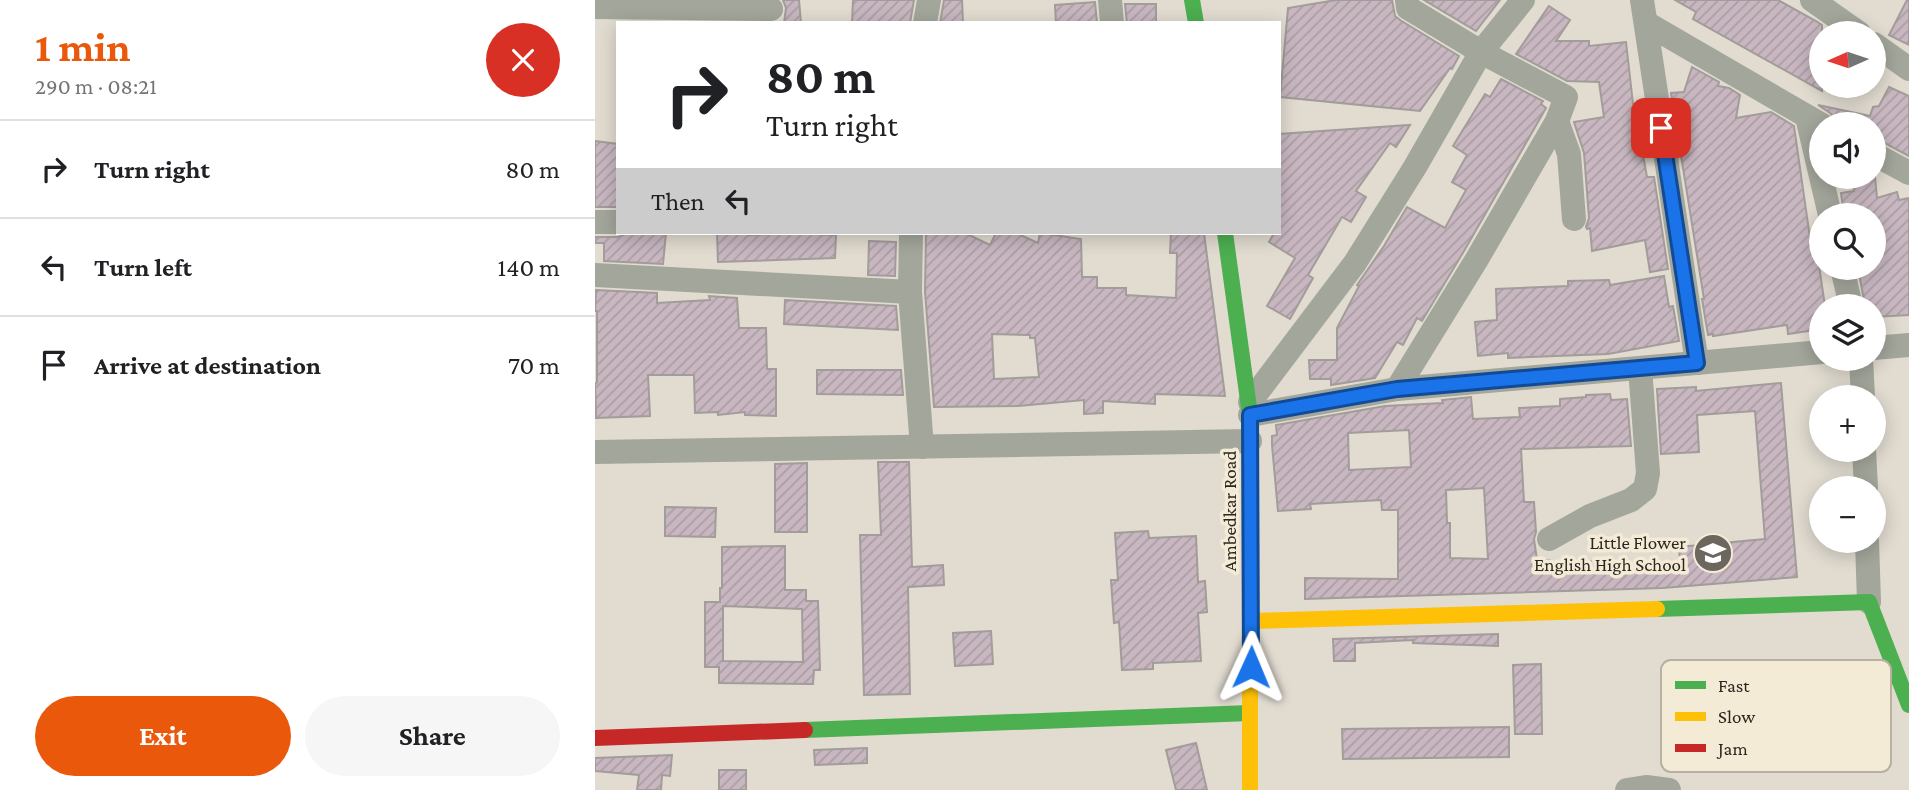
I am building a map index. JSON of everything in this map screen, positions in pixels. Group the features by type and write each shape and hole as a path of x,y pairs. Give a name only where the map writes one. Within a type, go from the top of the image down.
{"street":[{"path":"925,21 929,0"},
{"path":"1110,0 1112,21"},
{"path":"1192,0 1196,21"},
{"path":"1397,389 1557,121 1566,97 1481,52 1408,8 1407,0"},
{"path":"1250,409 1355,263 1415,167 1481,52 1523,0"},
{"path":"1812,0 1842,21"},
{"path":"595,8 771,11"},
{"path":"1644,11 1809,118"},
{"path":"1644,11 1697,363"},
{"path":"1887,53 1909,69"},
{"path":"1557,121 1569,154 1574,219"},
{"path":"1886,161 1909,173"},
{"path":"595,222 616,222"},
{"path":"911,235 911,292 922,447"},
{"name":"Ambedkar Road","path":"1225,235 1250,409 1250,790"},
{"path":"595,275 911,292"},
{"path":"1886,347 1909,345"},
{"path":"1250,409 1397,389 1809,353"},
{"path":"1549,539 1590,516 1631,500 1644,489 1648,473 1640,368"},
{"path":"595,452 1250,441"},
{"path":"1867,553 1869,603 1909,705"},
{"path":"1251,621 1869,603"},
{"path":"595,738 1250,713"},
{"path":"1627,790 1646,787 1669,790"}],"building":[{"path":"783,0 799,0 801,21 784,21 786,8"},
{"path":"853,0 914,0 910,21 852,21"},
{"path":"944,0 962,0 963,21 940,21"},
{"path":"1336,0 1392,0 1395,16 1459,56 1420,111 1281,97 1288,8"},
{"path":"1424,0 1500,0 1476,31"},
{"path":"1675,0 1778,0 1816,21 1809,21 1809,84 1693,19 1696,12"},
{"path":"1909,0 1909,45 1889,35"},
{"path":"1095,2 1097,21 1056,21 1055,5"},
{"path":"1125,4 1156,4 1156,21 1127,21"},
{"path":"1549,6 1570,20 1556,41 1589,41 1589,46 1626,42 1633,104 1643,103 1646,127 1638,128 1647,177 1654,177 1668,269 1650,272 1645,240 1592,251 1590,228 1586,227 1589,218 1584,153 1574,122 1604,117 1599,82 1567,81 1516,54"},
{"path":"1692,67 1719,82 1718,86 1729,88 1740,95 1736,118 1771,112 1794,126 1809,231 1809,280 1821,280 1823,294 1809,294 1809,331 1788,334 1787,325 1708,335 1671,93 1684,92"},
{"path":"1501,79 1543,101 1541,104 1546,108 1422,321 1417,318 1403,345 1397,342 1375,378 1331,385 1331,379 1310,379 1309,360 1337,360 1337,328 1359,286 1357,285 1407,207 1445,228 1466,190 1452,182 1467,155 1453,146 1485,94 1490,97"},
{"path":"1889,87 1909,96 1909,156 1886,144 1886,112 1871,112 1873,107 1879,106 1883,98 1887,98"},
{"path":"1818,105 1851,112 1828,112"},
{"path":"1410,125 1396,147 1390,143 1356,191 1366,197 1351,222 1342,217 1308,275 1313,278 1290,319 1267,306 1295,258 1269,242 1273,235 1281,235 1281,134"},
{"path":"595,141 616,144 616,207 595,207"},
{"path":"1876,189 1877,198 1897,192 1899,200 1909,198 1909,315 1886,316 1886,294 1863,294 1860,280 1886,280 1886,203 1842,203 1841,193"},
{"path":"666,235 663,264 604,261 604,243 595,243 595,237"},
{"path":"717,235 836,235 835,258 718,262"},
{"path":"926,235 969,235 990,245 995,235 1020,235 1038,243 1040,235 1081,239 1082,277 1097,277 1097,288 1126,288 1126,295 1176,298 1177,253 1170,253 1171,235 1204,235 1225,396 1155,394 1155,404 1103,401 1103,413 1084,414 1084,400 1018,406 934,407 925,292","holes":["992,334 1030,335 1030,338 1035,338 1039,377 994,379"]},
{"path":"869,241 896,242 895,276 868,275"},
{"path":"1664,276 1679,341 1608,354 1508,358 1508,353 1478,356 1475,322 1497,320 1496,289 1568,286 1568,281 1609,280 1610,285"},
{"path":"596,290 657,293 657,303 710,300 709,296 737,298 739,328 766,328 767,369 776,369 776,416 745,415 745,412 718,415 718,412 695,413 694,375 648,375 650,416 596,418"},
{"path":"785,300 896,306 898,330 784,324"},
{"path":"817,370 901,370 903,395 817,394"},
{"path":"1781,383 1797,577 1663,588 1305,599 1305,578 1398,579 1398,510 1382,510 1381,500 1310,504 1311,509 1278,511 1272,445 1272,436 1277,435 1276,425 1385,406 1443,403 1442,400 1471,397 1473,419 1520,417 1519,408 1560,406 1560,399 1586,395 1610,394 1611,400 1627,399 1631,446 1521,449 1524,502 1534,502 1537,560 1550,560 1550,564 1613,560 1613,567 1680,563 1679,547 1765,539 1755,411 1697,415 1699,452 1661,454 1657,389 1696,387 1696,391","holes":["1409,430 1411,467 1349,470 1348,433","1484,488 1488,559 1450,558 1446,490"]},
{"path":"878,462 909,462 912,567 943,565 944,585 908,587 910,694 864,695 860,535 881,535"},
{"path":"807,463 807,532 775,532 775,464"},
{"path":"665,507 716,508 715,537 665,536"},
{"path":"1148,531 1149,538 1196,536 1198,582 1205,581 1207,612 1198,613 1201,661 1153,663 1153,669 1122,670 1119,622 1114,623 1111,580 1118,580 1115,533"},
{"path":"785,546 785,590 806,590 806,601 818,601 820,670 814,670 813,684 719,683 719,667 705,667 705,602 720,602 722,547","holes":["723,606 802,609 803,662 723,661"]},
{"path":"991,631 993,664 955,666 953,633"},
{"path":"1498,634 1498,646 1413,643 1413,640 1355,643 1355,661 1334,661 1333,639"},
{"path":"1541,664 1542,734 1515,734 1513,665"},
{"path":"1509,727 1509,757 1343,759 1342,729"},
{"path":"1196,743 1207,790 1176,790 1166,750"},
{"path":"867,748 867,763 815,765 814,750"},
{"path":"672,755 670,776 662,775 661,790 637,790 639,775 595,771 595,758"},
{"path":"719,770 746,770 746,790 719,790"}],"traffic: fast":[{"path":"1192,0 1196,21"},
{"path":"1225,235 1250,415 1250,683"},
{"path":"1657,609 1869,602 1909,705"},
{"path":"805,730 1250,713"}],"traffic: slow":[{"path":"1251,621 1657,609"},
{"path":"1250,683 1250,790"}],"traffic: jam":[{"path":"595,738 805,730"}],"place":[{"name":"Little Flower English High School","path":"1713,553"}],"route":[{"path":"1251,667 1250,415 1397,389 1697,363 1661,128"}]}
